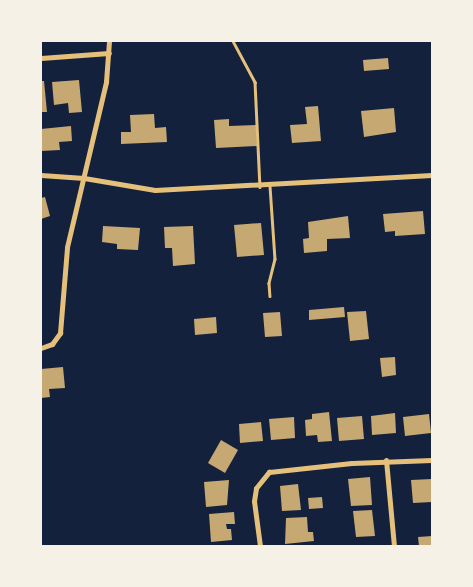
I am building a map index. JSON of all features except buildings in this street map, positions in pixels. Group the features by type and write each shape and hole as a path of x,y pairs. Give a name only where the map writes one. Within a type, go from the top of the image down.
{"street":[{"path":"41,348 57,339 60,333 67,247 106,82 109,53 108,41"},
{"path":"41,58 109,53"},
{"path":"41,175 84,178 155,190 260,187 432,175"},
{"path":"260,546 254,501 256,488 269,472 386,460 432,460"},
{"path":"386,460 394,546"}],"lane":[{"path":"233,41 255,82 260,187"},
{"path":"270,186 275,259 269,283 270,296"}]}
